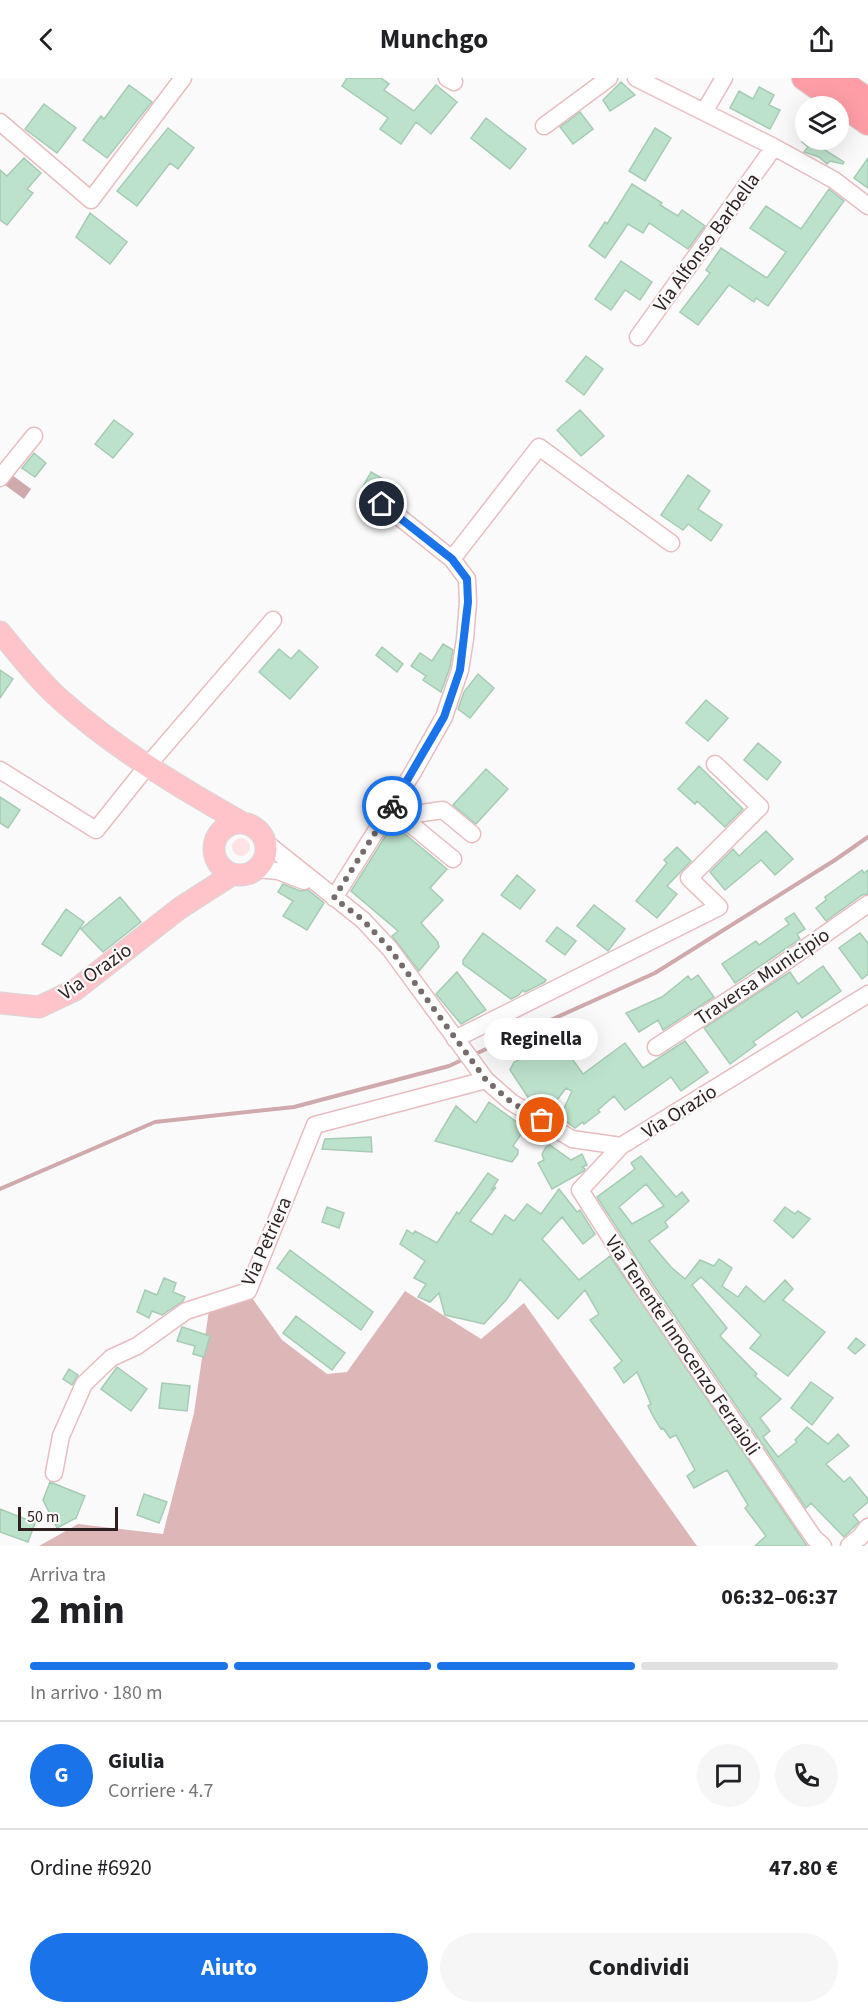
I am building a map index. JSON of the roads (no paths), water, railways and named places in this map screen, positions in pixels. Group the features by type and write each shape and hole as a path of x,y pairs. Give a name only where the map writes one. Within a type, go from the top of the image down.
{"highway":[{"path":"804,78 868,123"},
{"path":"836,78 868,100"}],"main road":[{"path":"0,632 60,700 91,726 179,786 256,828 265,842 265,857 257,869 249,873 233,874 226,871 216,849 208,819 179,786"},
{"path":"180,908 205,884 226,826 242,822"},
{"path":"180,908 233,874"},
{"name":"Via Orazio","path":"0,1003 39,1007 75,990 180,908"}],"street":[{"path":"0,122 91,200 183,78"},
{"path":"544,126 609,78"},
{"path":"636,78 774,147 834,180 868,206"},
{"path":"704,112 724,78"},
{"name":"Via Alfonso Barbella","path":"638,337 774,147"},
{"path":"0,478 34,436"},
{"path":"452,559 538,447 671,543"},
{"path":"330,895 396,812 444,717 460,670 468,602 467,579 452,559 382,504"},
{"path":"0,770 96,830 148,765 273,620"},
{"path":"265,842 363,920 390,949 455,1039 719,908 688,878 760,807 715,765"},
{"path":"396,812 443,810 472,834"},
{"path":"396,812 453,860"},
{"path":"257,869 290,875 330,895"},
{"name":"Traversa Municipio","path":"656,1047 764,977 868,904"},
{"name":"Via Orazio","path":"455,1039 486,1080 511,1102 572,1139 621,1146 868,994"},
{"name":"Via Petriera","path":"54,1473 61,1436 84,1384 111,1358 137,1346 186,1311 248,1290 315,1125 486,1080"},
{"name":"Via Tenente Innocenzo Ferraioli","path":"621,1146 580,1190 666,1322 814,1538 823,1546"},
{"path":"849,1546 868,1527"}],"waterway":[{"path":"473,1055 655,973 868,837"},
{"path":"0,1189 155,1122 294,1107 449,1066 464,1059"}],"place":[{"name":"Reginella","path":"542,1120"}]}
